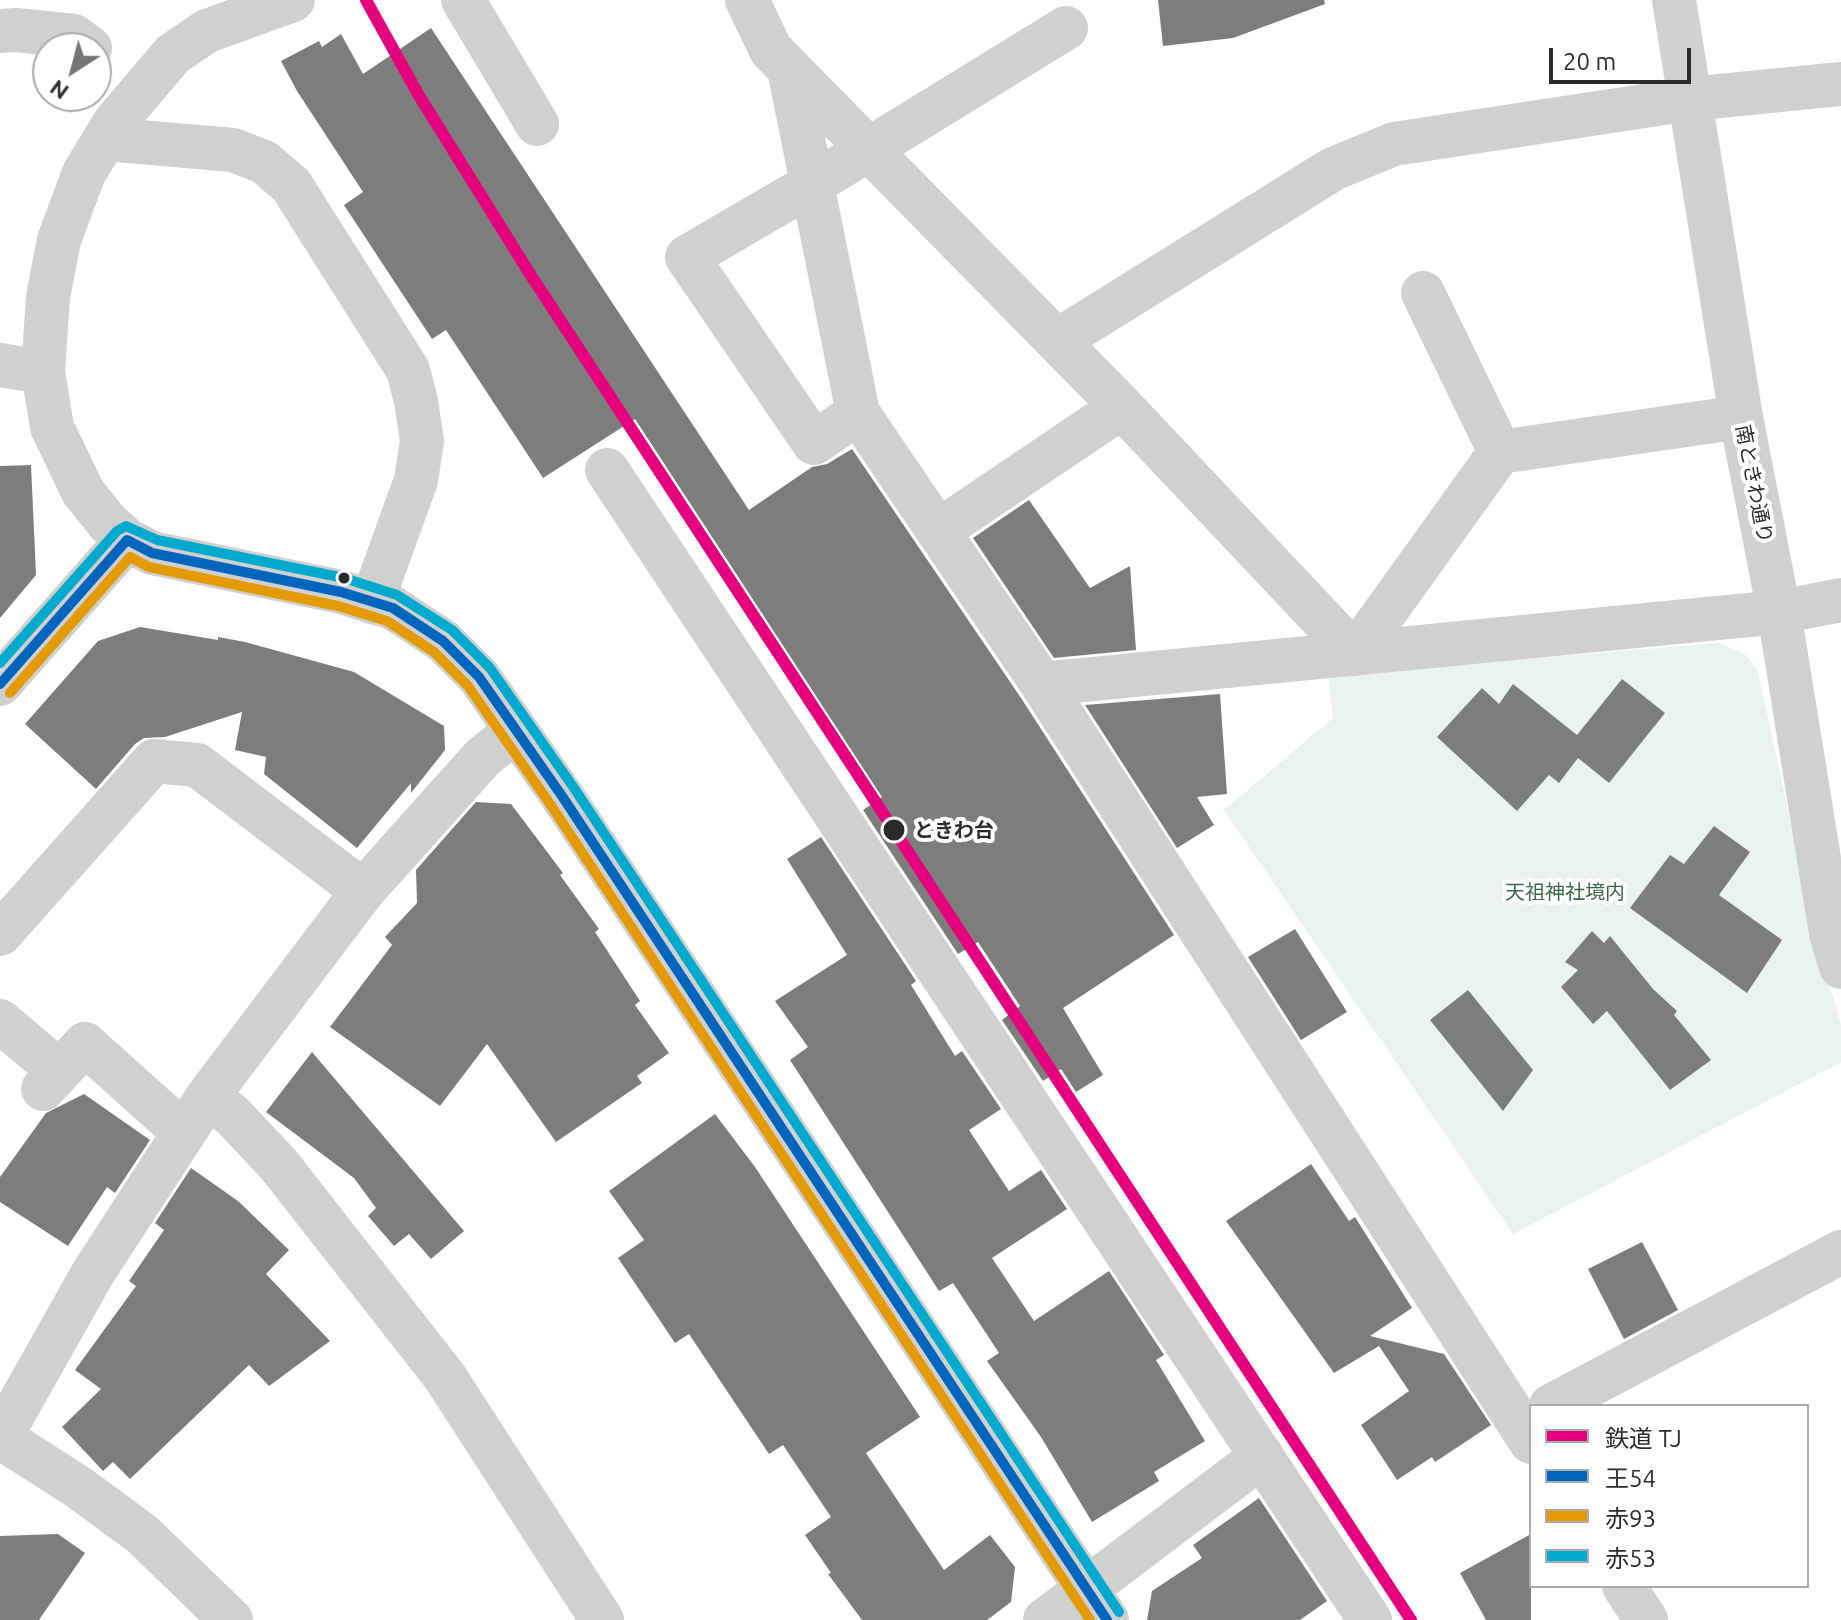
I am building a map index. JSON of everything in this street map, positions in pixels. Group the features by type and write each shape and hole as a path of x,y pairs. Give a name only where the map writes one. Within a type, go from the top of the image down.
{"street":[{"path":"293,0 207,31 173,54 143,86 84,173 59,240 48,297 43,372 52,427 83,492 109,524 127,540 152,553 341,592 393,608 443,641 479,677 562,796 1096,1604"},
{"path":"463,0 537,124"},
{"path":"747,0 771,50 1122,407 1355,654"},
{"name":"南ときわ通り","path":"1674,0 1741,417 1779,612 1831,933 1841,967"},
{"path":"858,413 814,443 687,257 1066,28"},
{"path":"0,31 35,32"},
{"path":"112,64 143,86"},
{"path":"789,69 858,413 1529,1416"},
{"path":"1057,341 1333,169 1394,144 1690,99 1841,84"},
{"path":"105,139 233,150 264,162 291,185 408,370 422,441 416,480 372,602"},
{"path":"1423,293 1500,452"},
{"path":"0,365 43,372"},
{"path":"938,531 1122,407"},
{"path":"1355,654 1500,452 1741,417"},
{"path":"607,470 1370,1620"},
{"path":"0,684 127,540"},
{"path":"1042,684 1779,612 1841,600"},
{"path":"231,1620 142,1534 78,1487 0,1437 93,1273 208,1096 363,891 483,757 516,731"},
{"path":"0,934 154,761 197,765 363,891"},
{"path":"0,1021 51,1080 85,1044 183,1132"},
{"path":"208,1096 233,1116 279,1165 445,1377 602,1620"},
{"path":"1566,1404 1841,1252"},
{"path":"1045,1620 1096,1604 1262,1456"},
{"path":"0,1467 125,1555 191,1620"},
{"path":"1625,1588 1646,1620"}],"green space":[{"name":"天祖神社境内","path":"1719,643 1746,655 1758,672 1813,926 1841,1025 1841,1062 1513,1234 1224,810 1333,718 1328,675"}],"building":[{"path":"1158,0 1324,0 1325,4 1233,38 1163,46"},
{"path":"431,28 749,510 812,467 827,464 852,449 1021,698 1174,935 1063,1008 1103,1075 1076,1092 1061,1069 1043,1081 1002,1020 1020,1006 978,942 958,954 863,810 882,797 635,419 543,478 446,330 432,339 344,205 363,192 281,61 319,41 322,47 341,34 363,74"},
{"path":"31,465 36,575 0,618 0,466"},
{"path":"1029,500 1090,588 1130,566 1136,650 1054,658 973,538"},
{"path":"140,627 245,642 354,672 444,726 445,750 411,793 411,783 357,848 264,774 266,757 235,750 242,712 165,737 144,738 135,744 96,789 25,724 98,641"},
{"path":"1622,679 1665,713 1609,783 1578,758 1559,783 1549,775 1517,811 1437,737 1482,688 1499,704 1513,684 1577,735"},
{"path":"1220,694 1227,794 1197,797 1214,825 1177,848 1085,705"},
{"path":"476,802 511,804 563,873 560,875 599,929 595,932 640,1001 635,1005 669,1053 637,1076 642,1083 556,1142 487,1044 440,1106 330,1027 392,945 385,937 417,903 416,870"},
{"path":"1714,826 1750,852 1719,895 1782,940 1747,993 1630,908 1670,855 1684,864"},
{"path":"821,837 916,981 911,985 955,1056 962,1051 1001,1109 969,1130 1009,1191 1041,1170 1067,1209 992,1258 1034,1321 1109,1271 1164,1355 1156,1360 1205,1441 1154,1472 1159,1481 1092,1522 1041,1437 987,1361 999,1353 953,1283 939,1291 790,1060 808,1047 775,1001 847,955 787,859"},
{"path":"1295,929 1347,1012 1301,1040 1248,957"},
{"path":"1592,931 1604,943 1610,936 1653,989 1677,1011 1674,1015 1711,1060 1670,1090 1607,1011 1593,1024 1561,987 1578,970 1565,962"},
{"path":"1468,990 1533,1070 1503,1111 1430,1020"},
{"path":"312,1052 464,1231 431,1259 409,1234 394,1246 368,1216 376,1208 354,1178 266,1112"},
{"path":"84,1094 150,1140 115,1193 107,1187 68,1246 0,1202 0,1177 46,1113"},
{"path":"715,1114 755,1167 920,1417 866,1453 944,1570 990,1535 1015,1567 1011,1602 987,1620 862,1620 828,1574 831,1573 805,1535 831,1517 783,1445 769,1454 689,1334 675,1343 618,1258 644,1240 609,1191"},
{"path":"1311,1164 1349,1221 1355,1217 1412,1308 1370,1336 1444,1354 1491,1425 1435,1462 1432,1457 1397,1480 1361,1425 1409,1391 1379,1346 1334,1373 1226,1221"},
{"path":"191,1168 238,1201 289,1250 266,1274 330,1341 269,1386 249,1365 130,1479 113,1462 103,1471 62,1427 101,1389 75,1370 136,1286 129,1281 164,1230 155,1223"},
{"path":"1642,1242 1678,1310 1624,1339 1588,1269"},
{"path":"1259,1498 1327,1601 1300,1620 1147,1620 1152,1591 1202,1558 1193,1545"},
{"path":"58,1534 85,1553 39,1620 0,1620 0,1536"},
{"path":"1529,1535 1531,1620 1486,1620 1460,1573"}],"rail line":[{"name":"TJ","path":"366,0 418,94 530,274 1411,1620"}],"transit line":[{"name":"赤53","path":"0,663 117,531 126,526 157,540 344,578 397,595 452,630 490,668 574,788 1119,1612"},
{"name":"王54","path":"0,684 127,540 152,553 341,592 393,608 443,641 479,677 562,796 1107,1620"},
{"name":"赤93","path":"10,693 130,557 149,567 338,606 387,621 434,652 468,686 550,804 1090,1620"}],"place":[{"name":"ときわ台","path":"894,830"}]}
